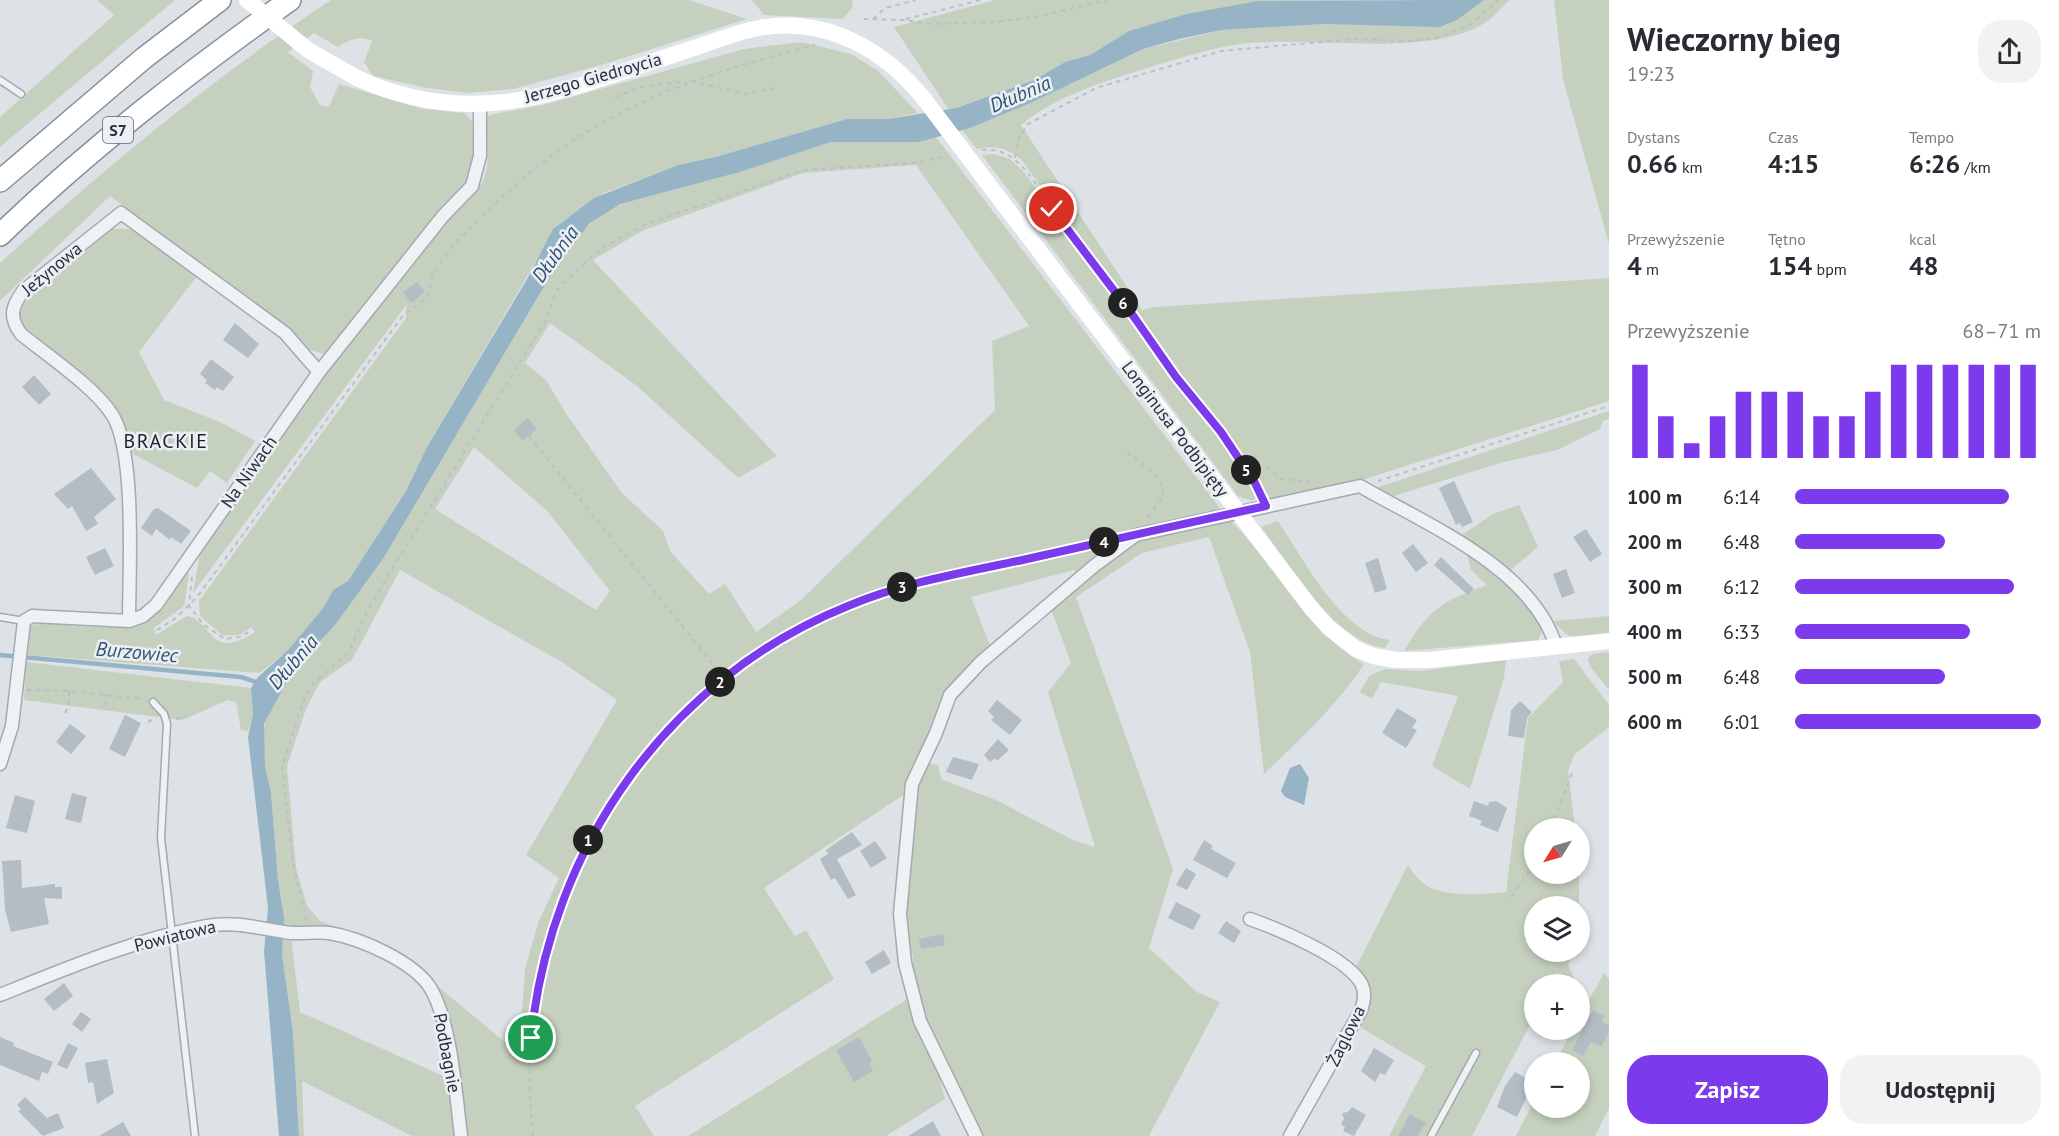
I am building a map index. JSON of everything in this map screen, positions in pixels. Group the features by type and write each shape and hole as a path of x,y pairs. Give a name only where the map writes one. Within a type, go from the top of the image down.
{"highway":[{"name":"S7","path":"0,181 127,72 220,0"},
{"name":"S7","path":"0,235 44,194 152,102 290,0"}],"street":[{"name":"Jerzego Giedroycia","path":"247,0 296,40 357,78 410,97 440,102 480,104 553,92 761,28 792,27 821,30 855,40"},
{"name":"Longinusa Podbipięty","path":"855,40 888,63 925,100 1320,619 1342,639 1373,656 1396,660 1430,660 1609,641"},
{"name":"Na Niwach","path":"23,624 32,616 109,622 129,621 143,616 156,605 319,372 443,216 472,186 480,156 480,104"},
{"name":"Jeżynowa","path":"129,621 127,465 121,432 99,398 21,334 14,324 11,313 23,291 121,213 285,333 319,372"},
{"path":"976,1136 920,1021 905,963 900,914 912,784 936,733 950,695 981,662 1095,566 1136,535 1360,486 1466,545 1499,571 1527,595 1548,624 1556,646"},
{"path":"0,764 12,726 19,689 23,624"},
{"name":"Żaglowa","path":"1250,919 1341,964 1358,978 1364,993 1360,1012 1290,1136"},
{"name":"Powiatowa","path":"0,995 88,960 217,925 259,927 286,933 332,934 366,944 419,975"},
{"name":"Podbagnie","path":"419,975 431,990 438,1007 453,1074 461,1136"}],"lane":[{"path":"0,80 21,94"},
{"path":"0,617 23,624"},
{"path":"153,702 164,714 167,723 160,828 195,1136"},
{"path":"1431,1136 1476,1053"}],"path":[{"path":"872,20 885,8 916,0"},
{"path":"904,20 981,0"},
{"path":"864,20 904,20 932,24 995,22 1040,16 1108,0"},
{"path":"1015,158 1018,141 1028,124 1096,88 1221,51 1355,39 1410,41 1437,38 1471,24 1499,0"},
{"path":"157,630 189,606 404,314 427,298 433,274 468,229 516,183 565,145 617,113 690,81 822,43"},
{"path":"615,97 661,83 690,81 746,94 779,87"},
{"path":"980,150 992,149 1015,158 1176,377 1221,432 1255,483 1266,506"},
{"path":"308,932 292,863 282,766 303,702 311,686 349,652 365,615 395,564 545,321 557,290 607,245 646,224 804,170 915,163 939,157"},
{"path":"1360,486 1609,406"},
{"path":"529,436 724,678"},
{"path":"532,1136 529,1078 535,1007 546,951 568,885 597,825 634,770 683,714 724,678 788,635 869,598 930,580 1136,535 1160,503 1164,492 1159,479 1127,452"},
{"path":"1267,466 1280,479 1322,482"},
{"path":"193,553 189,606 204,625 225,639 240,637 252,630"},
{"path":"19,689 106,694 153,702"},
{"path":"65,713 69,705 69,691"},
{"path":"106,694 106,706"},
{"path":"170,720 188,716"},
{"path":"1555,818 1572,773"},
{"path":"1511,897 1524,879"}],"green space":[{"path":"97,0 175,0 0,147 0,117 114,15"},
{"path":"331,0 689,0 747,19 601,65 513,89 468,93 427,88 373,76 364,62 372,41 363,38 338,47 314,33 288,52 313,71 310,87 320,105 329,107 339,84 423,109 465,113 472,121 473,168 465,183 324,354 308,349 269,314 110,196 0,301 0,263 79,193 201,93"},
{"path":"752,0 852,0 853,7 843,19 764,15"},
{"path":"995,0 1434,0 1257,1 1186,14 1129,31 1090,55 1065,62 1034,80 949,110 894,27"},
{"path":"1484,0 1509,0 1489,20 1463,33 1436,40 1405,43 1276,42 1226,46 1121,76 1086,89 1052,104 1021,125 1142,310 1155,307 1609,278 1609,401 1362,480 1281,499 1270,498 1226,433 1179,376 1021,159 1000,148 977,149 962,130 1035,101 1143,49 1222,30 1324,24 1446,25"},
{"path":"1554,0 1609,0 1609,244 1563,79"},
{"path":"801,42 851,54 877,70 918,113 888,119 847,119 715,157 678,165 604,193 557,225 427,447 406,491 348,581 333,590 324,607 288,650 260,673 28,655 30,626 47,624 118,627 132,625 153,613 187,570 189,574 184,606 154,628 156,635 187,616 195,619 220,642 240,640 255,632 251,627 240,635 222,635 200,616 199,601 406,318 407,304 193,593 200,553 328,370 457,210 481,185 487,168 486,124 489,115 543,105 744,49"},
{"path":"936,137 1220,508 1200,517 1132,530 1078,574 1074,570 971,597 991,648 940,700 906,793 764,888 795,936 806,930 834,979 635,1106 654,1136 464,1136 428,978 519,1054 525,969 538,923 559,878 526,855 617,700 565,664 400,570 352,660 320,682 306,709 287,766 296,868 307,906 320,921 364,938 283,928 284,917 278,880 271,792 265,766 263,733 266,720 295,666 335,625 383,559 552,273 586,227 614,207 626,202 740,172 831,142 919,142","holes":["916,165 1029,326 992,341 995,410 801,600 756,632 725,584 709,594 670,551 663,531 622,493 567,415 546,380 525,363 550,323 637,386 738,478 777,456 593,260 642,231 803,173","474,447 548,512 610,591 596,610 435,509"]},
{"path":"995,154 1010,159 1024,172 1170,373 1207,419 1255,489 1255,499 1252,501 1238,496 982,155"},
{"path":"112,229 130,229 197,276 139,352 164,400 220,422 255,441 227,483 210,471 197,488 133,454 125,429 25,333 17,309"},
{"path":"1609,411 1609,419 1603,421 1600,429 1557,450 1504,462 1387,498 1373,489"},
{"path":"1519,505 1538,547 1501,578 1515,589 1544,628 1538,640 1404,651 1429,616 1458,596 1487,585 1471,570 1462,535 1493,514"},
{"path":"1230,520 1247,538 1308,616 1343,650 1364,664 1330,708 1264,774 1250,652 1209,537 1142,553 1076,597 1173,869 1149,948 1197,992 1220,1002 1149,1136 980,1136 973,1114 933,1037 920,1004 912,969 913,956 908,948 907,903 917,784 926,763 938,765 941,779 996,800 1073,840 1095,847 1048,692 1071,663 1052,612 1058,602 1139,538"},
{"path":"1278,521 1312,574 1340,610 1372,635 1390,640 1385,648 1366,642 1348,632 1315,600 1261,527"},
{"path":"1609,616 1609,634 1585,637 1566,633 1554,621"},
{"path":"1609,652 1609,690 1590,666 1588,659 1592,654"},
{"path":"1574,659 1609,705 1609,727 1575,754 1568,770 1574,818 1524,818 1524,884 1579,884 1579,896 1524,896 1524,962 1569,962 1568,965 1572,974 1524,974 1524,1036 1472,1136 1436,1136 1477,1054 1429,1136 1389,1136 1426,1066 1358,1026 1369,998 1355,969 1408,865 1424,884 1440,891 1468,894 1506,892 1528,718 1563,682 1559,661"},
{"path":"1506,660 1504,678 1470,789 1432,766 1458,696 1381,682 1372,699 1360,692 1369,676 1385,669 1420,671"},
{"path":"26,662 251,688 253,713 248,731 241,730 236,702 228,700 182,720 24,700"},
{"path":"282,936 291,936 300,1012 450,1079 456,1136 412,1136 302,1081 304,1136 299,1136 293,1032 282,955"},
{"path":"1604,973 1609,979 1609,1108 1595,1136 1516,1136 1525,1118 1590,1118 1590,1052 1560,1052 1567,1040 1590,1040 1590,998"},
{"path":"909,998 938,1072 945,1099 886,1136 688,1136"}],"water":[{"name":"Dłubnia","path":"1484,0 1457,20 1440,27 1324,24 1222,30 1179,39 1143,49 1035,101 970,128 919,142 831,142 740,172 620,204 589,224 552,273 383,559 335,625 293,670 264,724 265,766 271,792 278,880 284,917 282,954 293,1032 299,1136 279,1136 264,951 268,908 248,737 253,713 251,688 257,678 288,650 324,607 333,590 348,581 406,491 427,447 527,279 553,229 594,198 678,165 715,157 847,119 888,119 956,108 1034,80 1065,62 1090,55 1129,31 1186,14 1257,1"},
{"path":"1300,764 1309,778 1304,805 1285,797 1281,791 1290,768"}],"building":[{"path":"417,282 425,292 411,303 403,292"},
{"path":"235,323 259,344 248,358 223,340"},
{"path":"211,359 234,377 223,391 217,387 215,390 205,383 207,380 200,374"},
{"path":"34,375 51,394 39,405 22,387"},
{"path":"528,418 537,429 523,441 514,430"},
{"path":"91,468 116,499 94,517 98,524 86,531 72,506 68,509 54,494"},
{"path":"1454,481 1473,522 1462,527 1460,523 1456,525 1439,488"},
{"path":"158,508 191,531 181,544 171,537 170,540 156,529 152,536 141,528 154,509"},
{"path":"1586,529 1602,554 1590,562 1573,537"},
{"path":"1413,544 1428,563 1416,572 1402,553"},
{"path":"105,548 114,566 95,575 86,557"},
{"path":"1441,557 1474,589 1468,595 1434,565"},
{"path":"1378,558 1387,589 1375,593 1365,563"},
{"path":"1566,569 1575,593 1562,598 1553,574"},
{"path":"997,700 1022,720 1010,735 991,720 994,717 988,711"},
{"path":"1520,701 1532,712 1527,718 1524,738 1508,736 1511,710"},
{"path":"1397,708 1417,720 1412,728 1417,730 1406,748 1382,733"},
{"path":"125,715 141,723 125,757 109,749"},
{"path":"70,724 86,736 71,754 56,742"},
{"path":"998,739 1009,750 997,761 995,758 990,762 984,755"},
{"path":"953,757 979,764 972,780 946,772"},
{"path":"72,793 87,797 81,823 65,819"},
{"path":"15,795 35,801 27,833 6,828"},
{"path":"1474,801 1488,806 1489,802 1496,801 1507,808 1498,832 1480,825 1482,821 1469,816"},
{"path":"852,832 862,845 837,859 856,895 848,899 835,878 831,880 820,859 828,854 826,850"},
{"path":"1204,840 1213,846 1211,849 1236,863 1227,878 1193,860"},
{"path":"875,841 887,858 871,868 860,851"},
{"path":"21,860 22,888 55,884 55,887 62,887 62,899 44,898 49,924 11,932 5,910 2,861"},
{"path":"1186,868 1196,874 1187,890 1176,885"},
{"path":"1176,902 1201,915 1193,930 1168,918"},
{"path":"1226,921 1241,931 1234,943 1218,933"},
{"path":"943,934 945,945 921,949 919,939"},
{"path":"884,950 891,963 872,974 865,962"},
{"path":"64,983 73,996 54,1011 44,999"},
{"path":"1593,1010 1604,1016 1602,1022 1609,1026 1609,1032 1601,1047 1591,1042 1585,1052 1576,1052 1572,1050 1577,1040 1590,1040 1590,1016"},
{"path":"81,1012 91,1019 82,1032 72,1024"},
{"path":"0,1037 14,1043 13,1046 53,1062 48,1074 42,1072 39,1081 0,1065"},
{"path":"859,1037 872,1061 869,1063 873,1071 854,1082 836,1050"},
{"path":"68,1043 78,1048 67,1069 57,1065"},
{"path":"1374,1048 1394,1060 1385,1075 1380,1073 1375,1082 1361,1071"},
{"path":"107,1059 114,1093 97,1104 93,1082 88,1083 85,1063"},
{"path":"1515,1072 1524,1077 1524,1103 1517,1117 1497,1107 1505,1086"},
{"path":"25,1097 47,1118 58,1113 64,1128 43,1136 18,1111 21,1109 17,1105"},
{"path":"1352,1107 1366,1115 1354,1136 1343,1131 1345,1127 1341,1124 1344,1119 1342,1113 1348,1112"},
{"path":"1410,1114 1426,1123 1418,1136 1398,1136"},
{"path":"933,1121 941,1136 908,1136"},
{"path":"123,1122 131,1136 99,1136"}],"waterway":[{"name":"Burzowiec","path":"0,655 241,677 259,683"}],"district":[{"name":"BRACKIE","path":"166,441"}],"route":[{"path":"531,1038 538,989 551,933 568,885 588,841 617,793 649,750 695,702 745,662 806,625 884,592 1266,506 1262,494 1221,432 1176,377 1134,317 1052,209"}]}
